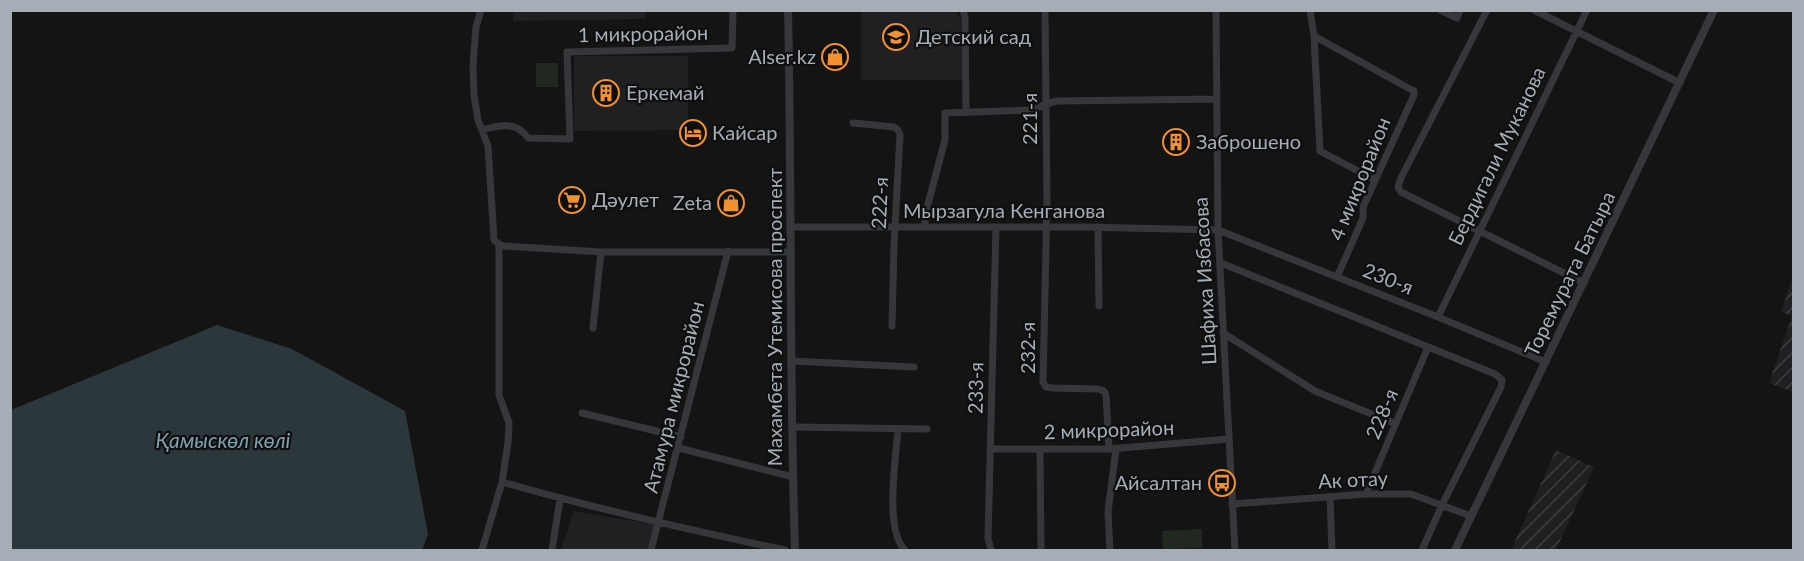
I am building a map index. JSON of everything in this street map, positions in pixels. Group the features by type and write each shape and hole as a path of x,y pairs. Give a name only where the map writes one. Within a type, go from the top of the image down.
{"street":[{"path":"481,10 476,27 473,65 477,112 488,146 494,240 499,244 601,252 791,252"},
{"name":"1 микрорайон","path":"483,130 497,126 513,126 520,129 528,138 570,139 567,52 732,48 733,10"},
{"name":"Махамбета Утемисова проспект","path":"788,10 795,550"},
{"path":"963,10 966,112"},
{"name":"221-я","path":"1046,10 1046,227"},
{"name":"Шафиха Избасова","path":"1216,10 1218,230 1235,550"},
{"path":"1310,10 1314,36 1320,151 1375,180"},
{"path":"1440,10 1458,14"},
{"path":"1487,10 1398,187 1401,192 1584,283"},
{"path":"1534,10 1680,83"},
{"name":"Бердигали Муканова","path":"1438,317 1587,10"},
{"name":"Торемурата Батыра","path":"1455,550 1714,10"},
{"name":"4 микрорайон","path":"1314,36 1410,89 1414,95 1363,207 1363,218 1338,277"},
{"path":"924,227 945,140 945,113 1033,110 1057,101 1216,99"},
{"name":"222-я","path":"853,123 894,127 900,135 892,326"},
{"name":"Мырзагула Кенганова","path":"790,227 1098,227 1218,230"},
{"name":"233-я","path":"991,550 988,538 996,227"},
{"name":"232-я","path":"1046,227 1043,382 1046,387 1098,389 1104,391 1106,395 1112,449 1108,512 1110,550"},
{"path":"1098,227 1099,306"},
{"name":"230-я","path":"1218,230 1546,362"},
{"path":"482,550 502,482 508,443 509,423 499,395 499,244"},
{"name":"Атамура микрорайон","path":"651,550 728,251"},
{"path":"593,328 601,252"},
{"path":"1221,263 1495,374 1502,380 1501,387 1422,550"},
{"path":"1223,333 1315,391 1396,424"},
{"name":"228-я","path":"1366,494 1428,347"},
{"path":"791,361 914,367"},
{"path":"582,413 681,436"},
{"path":"792,427 927,429"},
{"path":"898,429 892,516 896,536 905,550"},
{"name":"2 микрорайон","path":"991,449 1112,449 1229,440"},
{"path":"679,448 793,477"},
{"path":"1040,449 1041,550"},
{"path":"502,482 659,523 785,550"},
{"name":"Ак отау","path":"1232,504 1366,494 1411,494 1471,516"},
{"path":"1330,498 1332,550"},
{"path":"552,550 560,499"}],"shaded area":[{"path":"513,11 645,11 645,19 513,21"},
{"path":"861,11 955,11 961,20 962,80 861,80"},
{"path":"574,56 688,56 688,130 574,131"},
{"path":"536,63 558,63 558,87 536,87"},
{"path":"1793,276 1793,392 1769,383 1792,316 1781,312"},
{"path":"1556,450 1594,467 1556,550 1511,550"},
{"path":"574,511 657,525 648,550 561,550"},
{"path":"1202,529 1202,548 1163,549 1162,531"}],"water":[{"name":"Қамыскөл көлі","path":"217,325 292,349 405,411 428,534 422,550 11,550 11,410"}],"place":[{"name":"Детский сад","path":"896,37"},
{"name":"Alser.kz","path":"835,57"},
{"name":"Еркемай","path":"606,93"},
{"name":"Кайсар","path":"693,133"},
{"name":"Заброшено","path":"1176,142"},
{"name":"Дәулет","path":"572,200"},
{"name":"Zeta","path":"731,203"},
{"name":"Айсалтан","path":"1222,483"}]}
